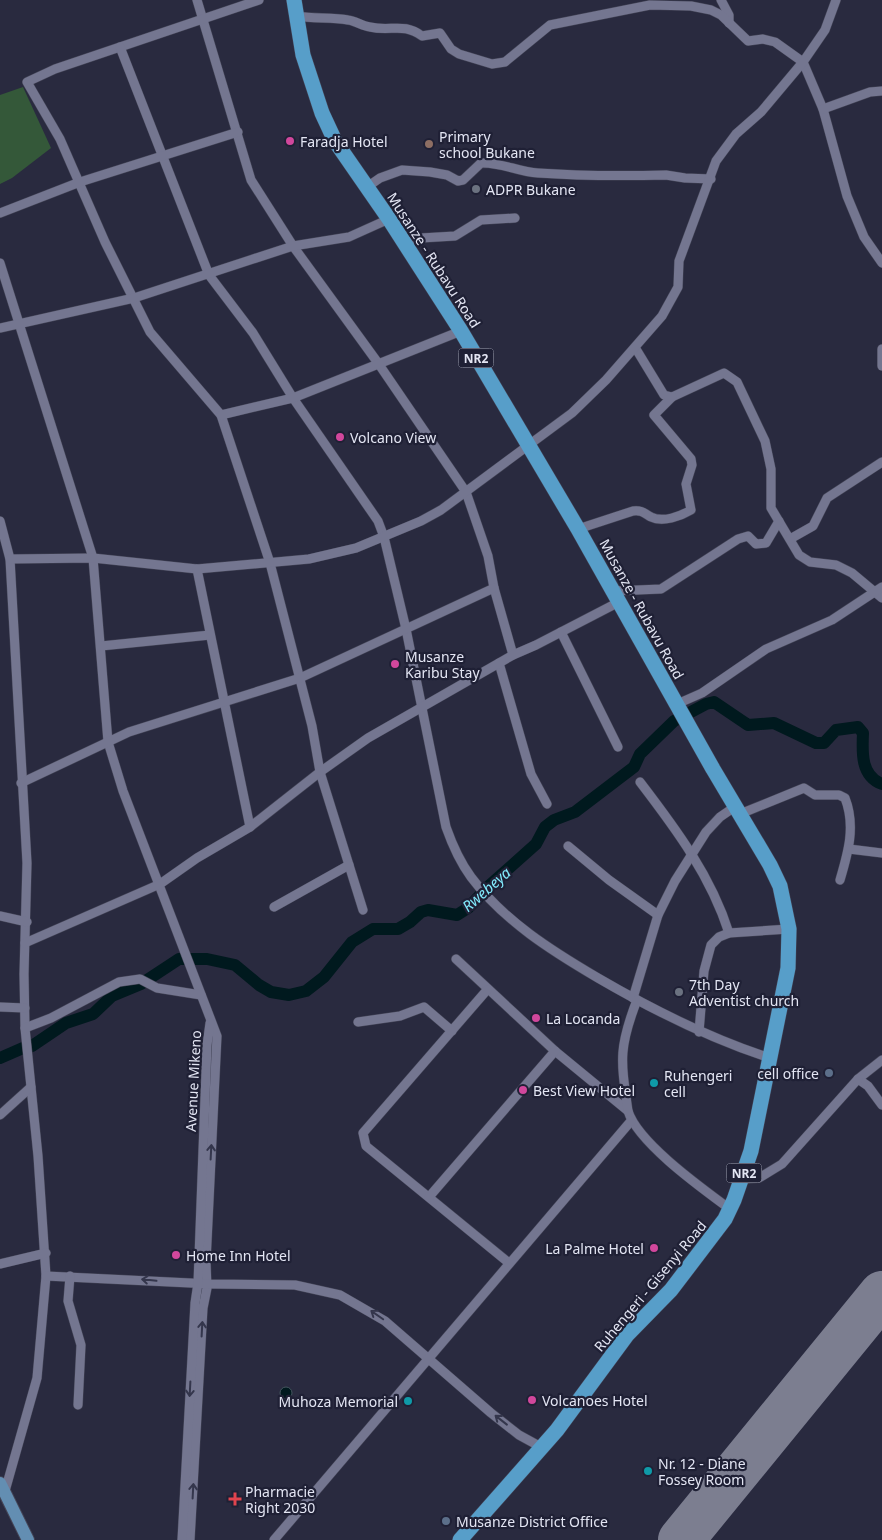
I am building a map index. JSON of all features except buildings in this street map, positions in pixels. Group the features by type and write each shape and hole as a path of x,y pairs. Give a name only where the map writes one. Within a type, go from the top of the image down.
{"highway":[{"name":"Musanze - Rubavu Road","path":"294,0 303,55 322,113 335,141 389,219 461,331 578,529 678,707"},
{"name":"Ruhengeri - Gisenyi Road","path":"460,1540 571,1411 627,1335 671,1290 718,1230 730,1209 751,1151 788,968 789,929 780,886 678,707"}],"main road":[{"path":"2,1487 28,1540"}],"street":[{"path":"197,0 251,180 293,246 378,363 466,492 488,556 494,588 513,655"},
{"path":"259,0 56,69 27,82 60,139 105,242 150,332 221,416 270,563 300,678 320,772 363,910"},
{"path":"721,0 729,15 729,23"},
{"path":"10,559 93,558 198,569 309,559 356,548 441,510 572,413 636,349 662,316 678,286 679,261 711,179 716,161 736,134 761,112 804,62 825,30 836,0"},
{"path":"297,16 321,20 351,20 370,27 412,28 422,36 440,33 451,49 459,54 492,64 505,62 550,24 650,5 702,7 721,15 748,41 763,39 775,42 804,62 823,109 847,196 864,237 882,263"},
{"path":"120,48 209,275 252,333 293,398 372,512 384,537 406,629 446,827 453,847 471,877 493,902 554,952 635,999 699,1032 770,1058"},
{"path":"823,109 870,92 882,91"},
{"path":"0,213 80,182 238,132"},
{"path":"367,187 380,178 402,170 447,174 458,181 463,180 481,163 488,162 536,173 666,175 711,179"},
{"path":"404,243 420,238 455,236 481,220 515,218"},
{"path":"0,328 17,323 80,312 134,298 293,246 349,237 389,219"},
{"name":"Avenue Mikeno","path":"0,263 17,323 93,558 108,742 123,791 186,952 210,1023 217,1036 206,1262 194,1313 182,1540"},
{"path":"221,416 293,398 461,331"},
{"path":"636,349 664,395 672,397"},
{"path":"882,349 882,366"},
{"path":"578,529 633,511 641,510 658,519 681,516 690,510 686,484 692,465 691,459 654,415 672,397 724,373 737,382 765,441 771,469 772,508 799,555 810,562 836,565 852,573 880,592 832,620 766,648 702,693 678,707"},
{"path":"790,539 813,526 827,498 882,462"},
{"path":"26,943 160,884 197,858 250,827 320,772 368,738 513,655 561,632 616,596 661,589 738,538 748,536 756,544 766,543 779,521"},
{"path":"0,522 10,559 21,783 27,863 25,1028 46,1253 46,1276 37,1378 2,1487"},
{"path":"198,569 250,827"},
{"path":"21,783 129,732 300,678 494,588"},
{"path":"561,632 618,747"},
{"path":"101,646 210,635"},
{"path":"499,663 530,774 548,804"},
{"path":"640,782 693,855 714,893 729,933"},
{"path":"274,1540 509,1263 630,1116 621,1062 622,1048 635,999 658,915 675,880 693,855 706,832 720,816 804,788 815,795 839,795 846,798 851,830 849,849 840,880"},
{"path":"568,846 609,880 658,915"},
{"path":"849,849 882,853"},
{"path":"274,906 349,865"},
{"path":"0,916 27,922"},
{"path":"699,1032 704,971 708,951 719,937 729,933 789,929"},
{"path":"456,959 555,1051 630,1116 663,1156 730,1209"},
{"path":"25,1028 51,1018 119,982 140,979 154,986 201,995"},
{"path":"488,990 363,1133 366,1146 509,1263"},
{"path":"0,1007 25,1008"},
{"path":"358,1022 400,1016 424,1007 452,1031"},
{"path":"429,1197 555,1051"},
{"path":"742,1179 759,1178 782,1164 858,1080 882,1060"},
{"path":"858,1080 868,1086 882,1105"},
{"path":"0,1115 31,1087"},
{"path":"0,1264 46,1253"},
{"path":"46,1276 295,1285 340,1295 378,1316 491,1413 519,1435 541,1447"},
{"path":"70,1276 68,1301 81,1345 78,1405"},
{"name":"Avenue Mikeno","path":"190,1540 203,1317 202,1283"}],"green space":[{"path":"23,87 51,148 12,178 0,184 0,95"}],"shaded area":[{"path":"284,1387 288,1387 292,1393 288,1399 284,1399 280,1395 280,1391"}],"waterway":[{"name":"Rwebeya","path":"32,1046 66,1023 93,1014 112,996 141,984 179,959 207,959 235,965 259,985 271,992 289,995 306,991 324,977 352,942 373,929 398,929 410,922 421,912 428,910 457,915 468,908 490,885 536,844 545,827 554,820 575,812 634,767 640,754 674,721 706,704 714,702 748,725 774,723 816,743 824,743 836,730 858,727 863,733 863,756 866,770 875,780 882,784"},
{"name":"Rwebeya","path":"0,1058 23,1048"}],"runway":[{"path":"681,1540 882,1294"}],"place":[{"name":"Faradja Hotel","path":"290,141"},
{"name":"Primary school Bukane","path":"429,144"},
{"name":"ADPR Bukane","path":"476,189"},
{"name":"Volcano View","path":"340,437"},
{"name":"Musanze Karibu Stay","path":"395,664"},
{"name":"7th Day Adventist church","path":"679,992"},
{"name":"La Locanda","path":"536,1018"},
{"name":"cell office","path":"829,1073"},
{"name":"Ruhengeri cell","path":"654,1083"},
{"name":"Best View Hotel","path":"523,1090"},
{"name":"La Palme Hotel","path":"654,1248"},
{"name":"Home Inn Hotel","path":"176,1255"},
{"name":"Volcanoes Hotel","path":"532,1400"},
{"name":"Muhoza Memorial","path":"408,1401"},
{"name":"Nr. 12 - Diane Fossey Room","path":"648,1471"},
{"name":"Pharmacie Right 2030","path":"235,1499"},
{"name":"Musanze District Office","path":"446,1521"}]}
